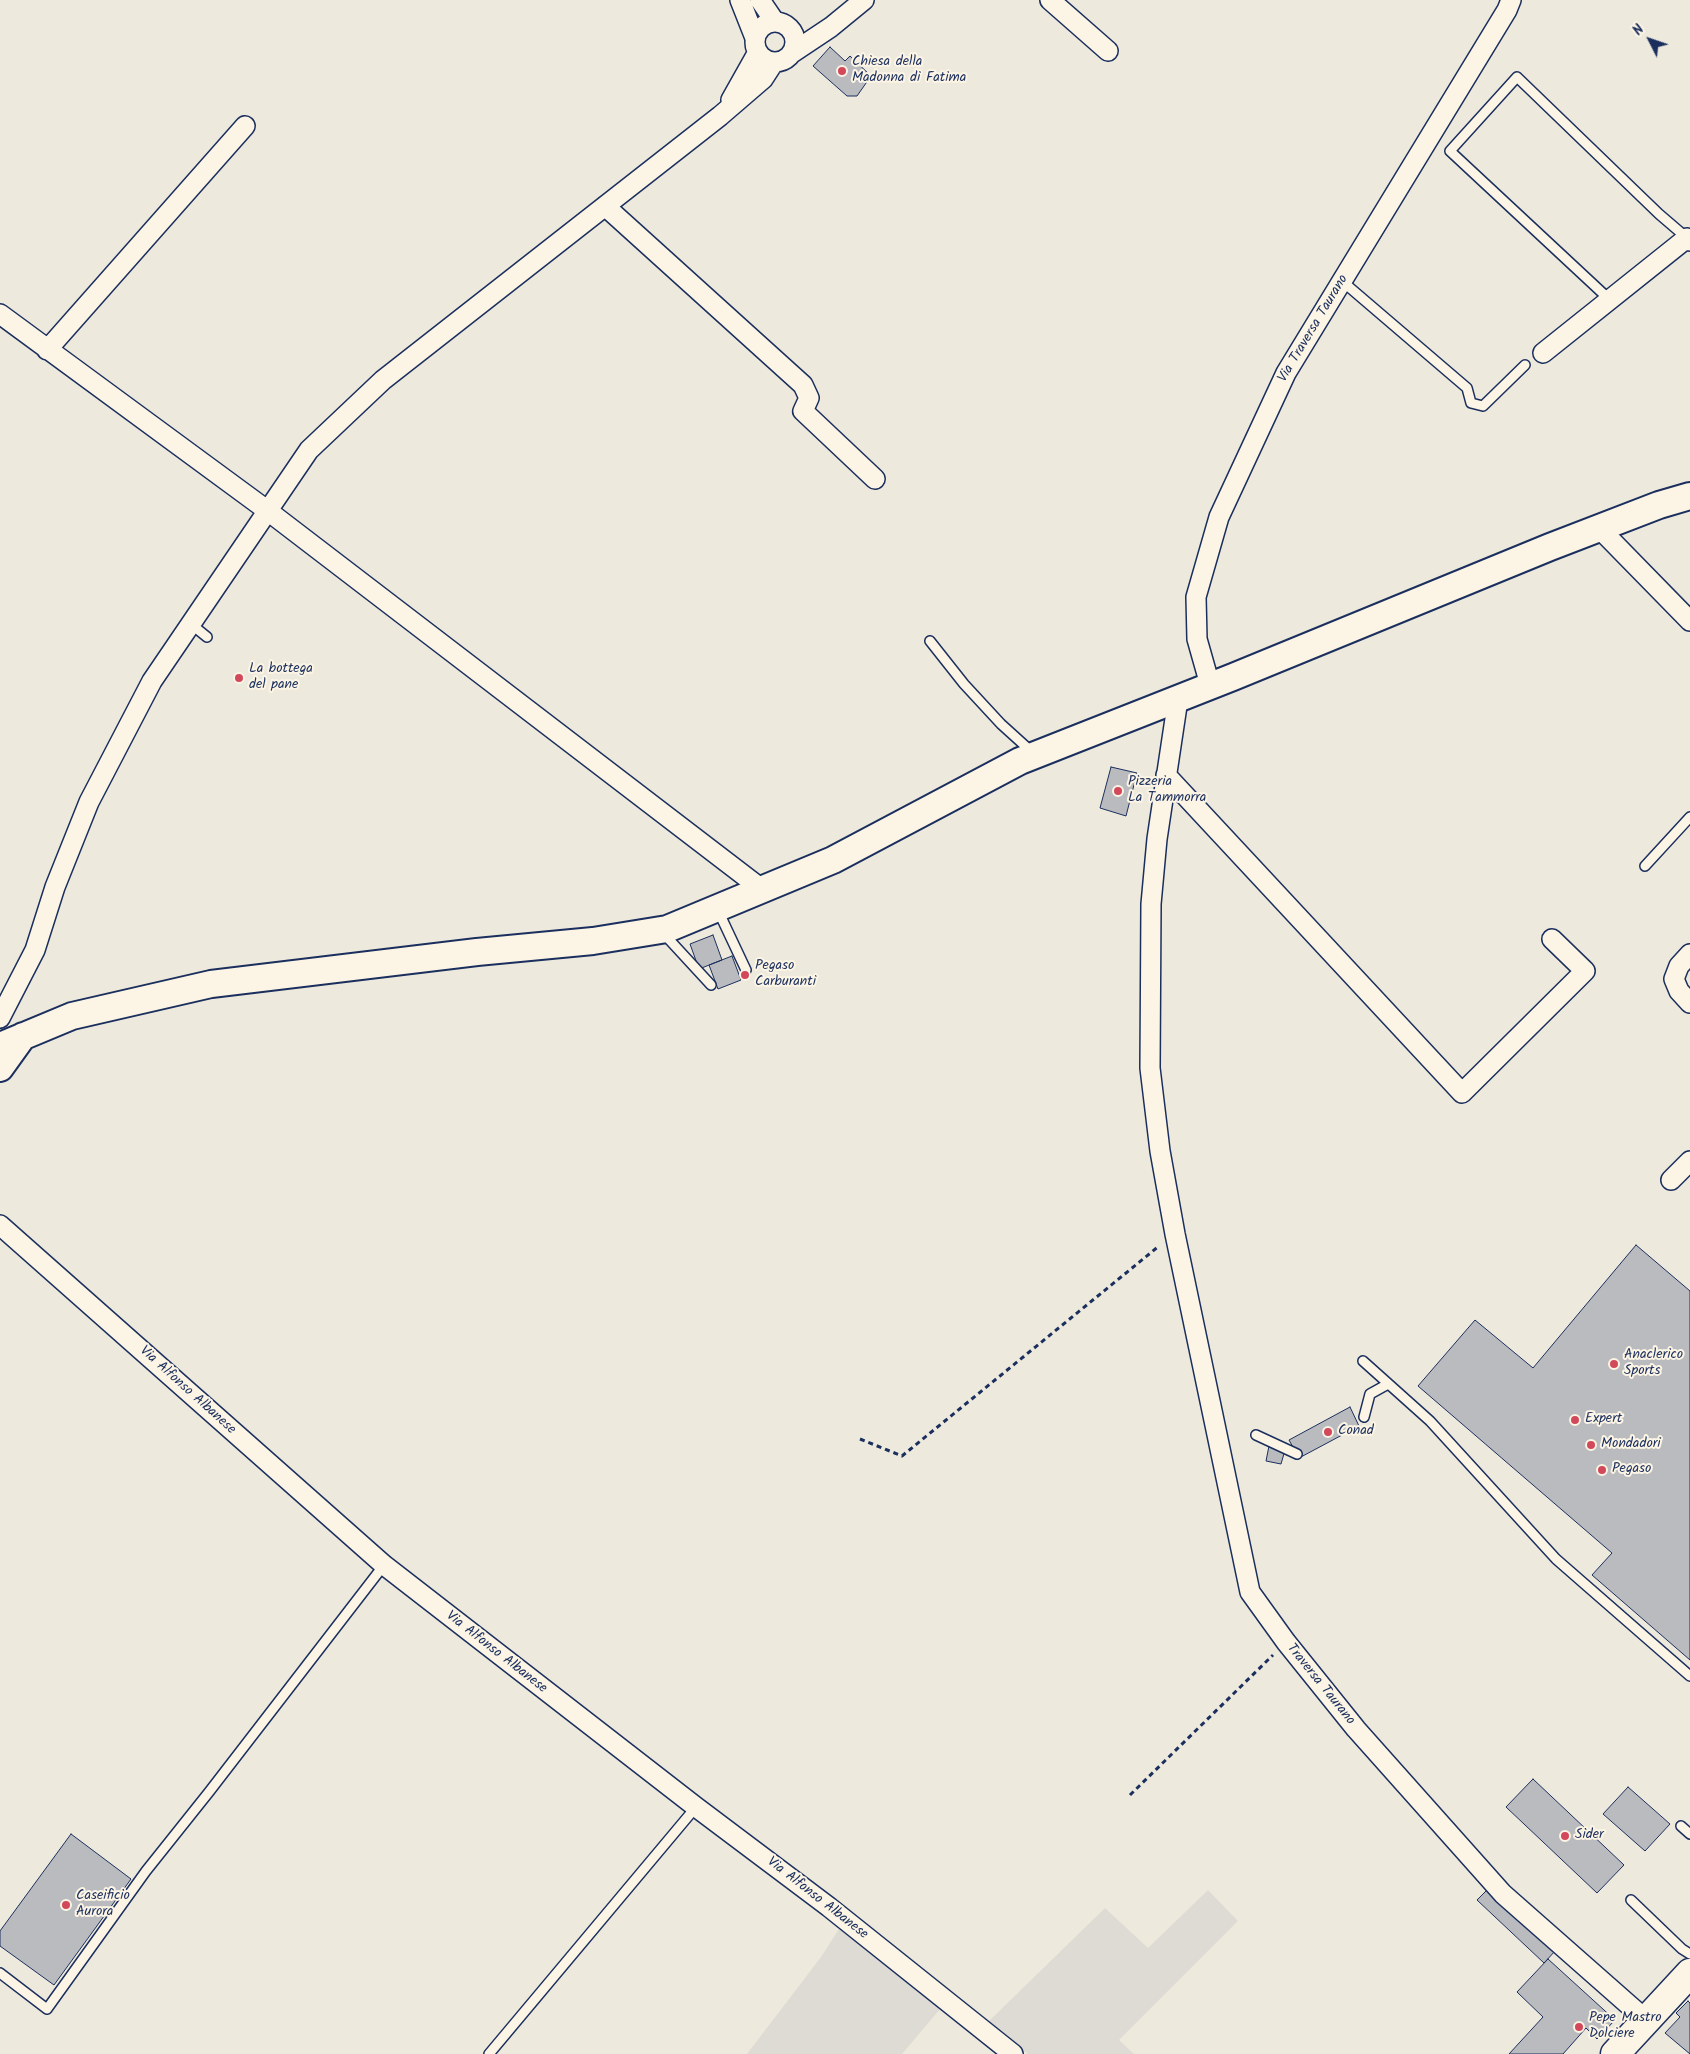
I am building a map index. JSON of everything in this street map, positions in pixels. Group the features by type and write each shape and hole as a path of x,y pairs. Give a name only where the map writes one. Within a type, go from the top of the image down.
{"main road":[{"path":"1614,2054 1690,1972"}],"street":[{"path":"740,0 762,51 784,60 864,0"},
{"path":"760,0 794,36 792,53"},
{"path":"1050,0 1108,51"},
{"name":"Via Traversa Taurano","path":"1210,685 1197,639 1196,597 1219,517 1286,373 1507,10 1511,0"},
{"path":"28,1033 15,1023 2,1008 35,950 88,802 152,681 309,450 383,380 720,116 762,51 762,26 781,24 831,26"},
{"path":"48,350 245,126"},
{"path":"605,206 803,384 809,398 804,411 875,479"},
{"path":"1543,353 1689,240"},
{"path":"0,314 268,511 763,890"},
{"path":"0,1046 72,1016 211,984 477,952 593,941 660,930 722,907 832,860 1020,761 1119,726 1210,685 1550,547 1690,496"},
{"path":"1600,529 1690,621"},
{"name":"Traversa Taurano","path":"1178,699 1157,839 1151,904 1150,1068 1160,1151 1176,1240 1250,1592 1286,1642 1356,1729 1503,1894 1646,2020"},
{"path":"1166,775 1462,1093 1586,971 1552,939"},
{"path":"1690,954 1680,966 1674,979 1679,991 1690,1004"},
{"path":"0,1068 28,1033"},
{"path":"0,1053 2,1056 0,1068"},
{"path":"1671,1180 1690,1161"},
{"name":"Via Alfonso Albanese","path":"0,1225 384,1566 696,1807 829,1907 1013,2054"}],"lane":[{"path":"1610,300 1450,151 1517,77 1659,214 1689,240"},
{"path":"1342,281 1468,388 1471,403 1483,406 1525,365"},
{"path":"190,624 207,637"},
{"path":"930,641 964,684 1001,724 1035,755"},
{"path":"1645,866 1690,817"},
{"path":"722,907 722,919 746,970"},
{"path":"660,930 711,985"},
{"path":"1363,1361 1430,1421 1556,1559 1690,1676"},
{"path":"1364,1418 1370,1394 1388,1384"},
{"path":"1256,1435 1297,1454"},
{"path":"0,1973 46,2009 146,1871 384,1566"},
{"path":"489,2054 696,1807"},
{"path":"1681,1826 1690,1834"},
{"path":"1630,1900 1682,1950 1690,1954"}],"path":[{"path":"860,1439 902,1456 1176,1240"},
{"path":"1130,1795 1286,1642"}],"shaded area":[{"path":"1208,1890 1238,1921 1119,2040 1134,2054 1028,2054 988,2022 1105,1908 1148,1948"},
{"path":"839,1929 941,2008 902,2054 747,2054 821,1957"}],"building":[{"name":"Chiesa della Madonna di Fatima","path":"830,47 845,61 850,56 871,76 857,96 847,96 813,66"},
{"name":"Pizzeria La Tammorra","path":"1111,767 1137,773 1126,816 1100,808"},
{"path":"713,935 722,960 699,969 690,944"},
{"path":"732,956 741,980 718,989 709,965"},
{"name":"Pegaso","path":"1636,1245 1690,1291 1690,1660 1592,1575 1612,1553 1418,1386 1475,1320 1533,1368"},
{"path":"1350,1407 1359,1426 1299,1458 1289,1440"},
{"path":"1269,1446 1285,1450 1281,1464 1266,1461"},
{"name":"Sider","path":"1533,1779 1624,1865 1597,1893 1506,1807"},
{"path":"1628,1787 1670,1824 1645,1851 1603,1814"},
{"name":"Caseificio Aurora","path":"71,1834 131,1879 54,1985 0,1946 0,1931"},
{"path":"1490,1887 1556,1950 1544,1963 1477,1900"},
{"path":"1548,1959 1615,2020 1597,2039 1586,2028 1563,2054 1509,2054 1543,2017 1517,1992"},
{"path":"1688,2001 1690,2003 1690,2054 1665,2033 1680,2017 1676,2013"}],"place":[{"name":"Chiesa della Madonna di Fatima","path":"842,71"},
{"name":"La bottega del pane","path":"239,678"},
{"name":"Pizzeria La Tammorra","path":"1118,791"},
{"name":"Pegaso Carburanti","path":"745,975"},
{"name":"Anaclerico Sports","path":"1614,1364"},
{"name":"Expert","path":"1575,1420"},
{"name":"Conad","path":"1328,1432"},
{"name":"Mondadori","path":"1591,1445"},
{"name":"Pegaso","path":"1602,1470"},
{"name":"Sider","path":"1565,1836"},
{"name":"Caseificio Aurora","path":"66,1905"},
{"name":"Pepe Mastro Dolciere","path":"1579,2027"}]}
